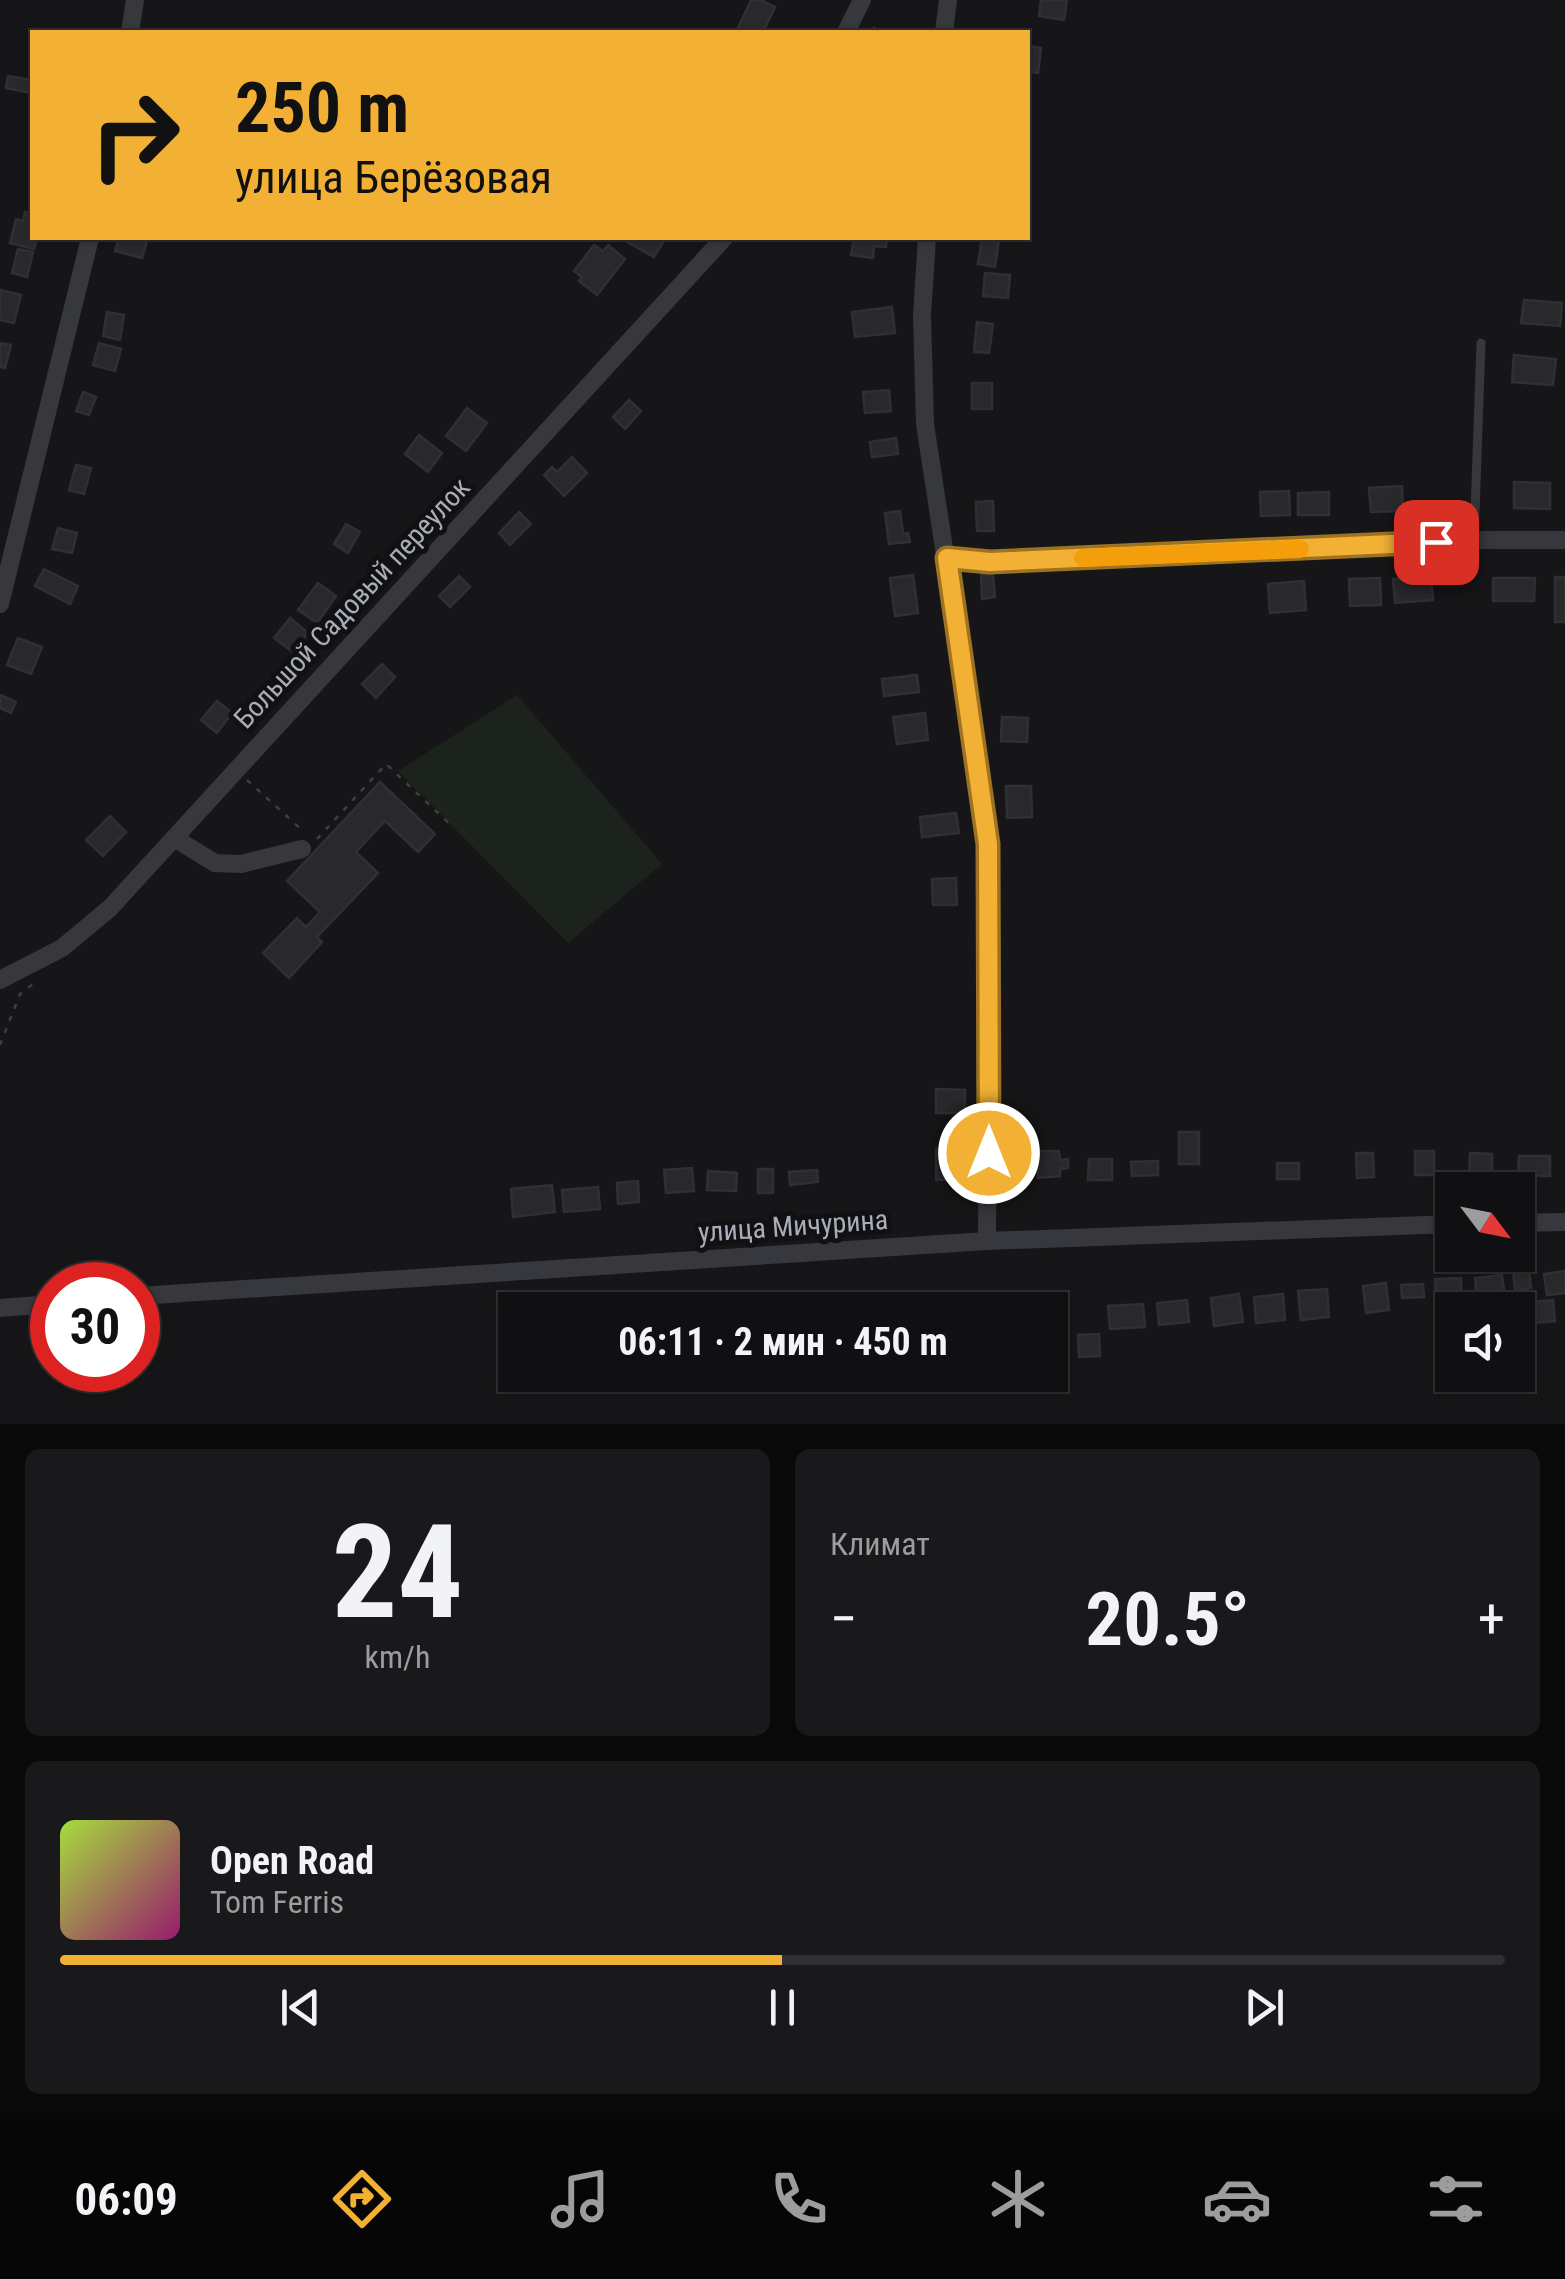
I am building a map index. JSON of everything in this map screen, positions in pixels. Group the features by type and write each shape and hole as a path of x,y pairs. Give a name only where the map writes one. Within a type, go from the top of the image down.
{"street":[{"path":"130,30 135,0"},
{"path":"847,30 862,0"},
{"path":"944,30 948,0"},
{"path":"0,604 90,240"},
{"name":"Большой Садовый переулок","path":"0,980 62,948 110,908 722,240"},
{"path":"927,240 922,316 925,424 988,844 987,1241"},
{"path":"947,558 1009,561 1565,540"},
{"path":"174,838 215,863 241,864 302,849"},
{"path":"1535,1223 1565,1222"},
{"name":"улица Мичурина","path":"160,1295 987,1241 1435,1225"},
{"path":"0,1308 30,1306"}],"lane":[{"path":"1474,541 1481,344"}],"path":[{"path":"242,776 314,842 386,764 454,828"}],"shaded area":[{"path":"517,695 662,864 568,943 398,771"}],"building":[{"path":"751,0 775,7 764,30 738,28"},
{"path":"1041,0 1067,0 1064,20 1039,16"},
{"path":"1030,46 1041,48 1038,73 1030,71"},
{"path":"8,76 30,80 30,93 6,88"},
{"path":"25,212 30,213 30,240 36,240 34,249 10,243 16,219 23,221"},
{"path":"118,240 147,240 142,258 115,251"},
{"path":"624,240 664,241 654,257"},
{"path":"854,240 887,240 886,247 874,246 873,258 851,255"},
{"path":"982,240 999,240 995,267 978,264"},
{"path":"594,245 603,251 608,245 625,259 597,295 579,281 582,277 574,271"},
{"path":"18,249 33,252 27,277 12,273"},
{"path":"985,273 1010,275 1008,298 983,296"},
{"path":"0,290 21,295 14,323 0,320"},
{"path":"1524,300 1562,303 1560,326 1521,323"},
{"path":"892,307 895,333 855,337 852,312"},
{"path":"107,312 124,315 120,340 103,336"},
{"path":"977,322 993,324 989,353 974,352"},
{"path":"0,343 11,345 5,368 0,367"},
{"path":"99,343 121,349 115,371 93,365"},
{"path":"1514,355 1556,359 1553,385 1512,382"},
{"path":"972,383 992,383 992,409 972,409"},
{"path":"889,390 891,411 865,413 863,392"},
{"path":"83,392 96,397 89,415 76,411"},
{"path":"629,400 641,411 625,429 613,417"},
{"path":"467,408 487,423 466,451 446,436"},
{"path":"419,435 442,453 428,472 405,454"},
{"path":"896,438 898,454 872,457 870,442"},
{"path":"572,457 587,473 564,496 544,475 552,467 557,472"},
{"path":"76,465 91,468 84,494 69,490"},
{"path":"1514,482 1550,483 1550,509 1514,508"},
{"path":"1402,486 1403,511 1371,512 1369,488"},
{"path":"1289,491 1290,515 1261,516 1260,492"},
{"path":"1329,492 1329,515 1298,515 1298,493"},
{"path":"993,501 994,531 977,531 976,502"},
{"path":"900,511 903,534 908,533 910,542 889,544 885,513"},
{"path":"519,512 531,524 510,545 499,533"},
{"path":"346,524 360,532 348,553 334,544"},
{"path":"58,528 77,533 72,553 52,549"},
{"path":"44,569 78,586 70,604 35,586"},
{"path":"993,574 995,597 982,599 981,575"},
{"path":"913,575 918,613 895,616 890,578"},
{"path":"459,576 470,587 450,607 439,596"},
{"path":"1431,576 1433,600 1395,603 1393,579"},
{"path":"1555,577 1565,577 1565,622 1555,622"},
{"path":"1380,578 1381,605 1350,606 1349,579"},
{"path":"1493,578 1535,578 1534,601 1493,601"},
{"path":"1304,581 1306,610 1270,613 1268,584"},
{"path":"318,583 336,596 317,623 298,610"},
{"path":"290,618 308,633 293,652 274,638"},
{"path":"18,638 42,647 31,674 7,665"},
{"path":"382,664 395,677 376,698 362,684"},
{"path":"917,675 919,692 884,696 882,679"},
{"path":"0,695 16,702 11,713 0,708"},
{"path":"217,701 232,713 217,733 201,720"},
{"path":"925,713 928,740 897,744 893,717"},
{"path":"1002,717 1028,718 1027,742 1001,741"},
{"path":"380,782 435,834 418,852 385,821 356,852 378,873 317,937 322,942 289,978 263,953 297,918 306,927 320,912 287,881"},
{"path":"1006,786 1031,786 1032,817 1007,818"},
{"path":"956,813 959,833 922,837 920,817"},
{"path":"110,816 126,832 103,856 86,840"},
{"path":"956,878 957,905 933,905 932,879"},
{"path":"936,1089 965,1090 965,1113 936,1113"},
{"path":"1179,1132 1199,1132 1199,1164 1179,1164"},
{"path":"969,1148 970,1180 936,1180 936,1149"},
{"path":"1037,1151 1059,1151 1060,1160 1068,1159 1068,1168 1060,1169 1060,1176 1038,1178"},
{"path":"1415,1151 1434,1151 1434,1175 1415,1175"},
{"path":"1356,1153 1373,1153 1374,1177 1357,1178"},
{"path":"1470,1153 1492,1154 1492,1172 1469,1172"},
{"path":"1004,1156 1023,1156 1023,1178 1004,1178"},
{"path":"1519,1156 1550,1156 1550,1176 1518,1172"},
{"path":"1089,1159 1112,1159 1112,1180 1088,1180"},
{"path":"1158,1161 1158,1175 1132,1176 1131,1162"},
{"path":"1277,1163 1299,1163 1299,1179 1277,1179"},
{"path":"692,1168 694,1191 666,1193 664,1170"},
{"path":"758,1169 773,1169 773,1193 758,1193"},
{"path":"817,1170 818,1182 790,1185 789,1172"},
{"path":"708,1171 737,1173 736,1191 707,1190"},
{"path":"638,1181 639,1202 618,1204 617,1183"},
{"path":"552,1185 555,1212 513,1217 511,1189"},
{"path":"598,1187 600,1209 564,1212 562,1190"},
{"path":"1565,1271 1565,1293 1547,1295 1544,1274"},
{"path":"1513,1272 1529,1272 1531,1288 1515,1290"},
{"path":"1502,1275 1504,1292 1476,1292 1475,1278"},
{"path":"1461,1278 1462,1292 1436,1292 1435,1279"},
{"path":"1386,1283 1389,1310 1366,1313 1363,1286"},
{"path":"1423,1284 1424,1297 1402,1298 1401,1285"},
{"path":"1327,1289 1329,1317 1301,1320 1298,1291"},
{"path":"1239,1294 1243,1322 1214,1326 1211,1298"},
{"path":"1283,1294 1285,1320 1256,1323 1254,1297"},
{"path":"1187,1300 1189,1322 1159,1325 1157,1303"},
{"path":"1553,1300 1555,1321 1535,1323 1535,1302"},
{"path":"1143,1304 1145,1327 1110,1329 1108,1306"},
{"path":"1099,1334 1100,1356 1079,1357 1078,1335"}],"slow traffic":[{"path":"1083,558 1300,549"}],"route":[{"path":"989,1153 988,844 947,558 990,562 1436,542"}]}
